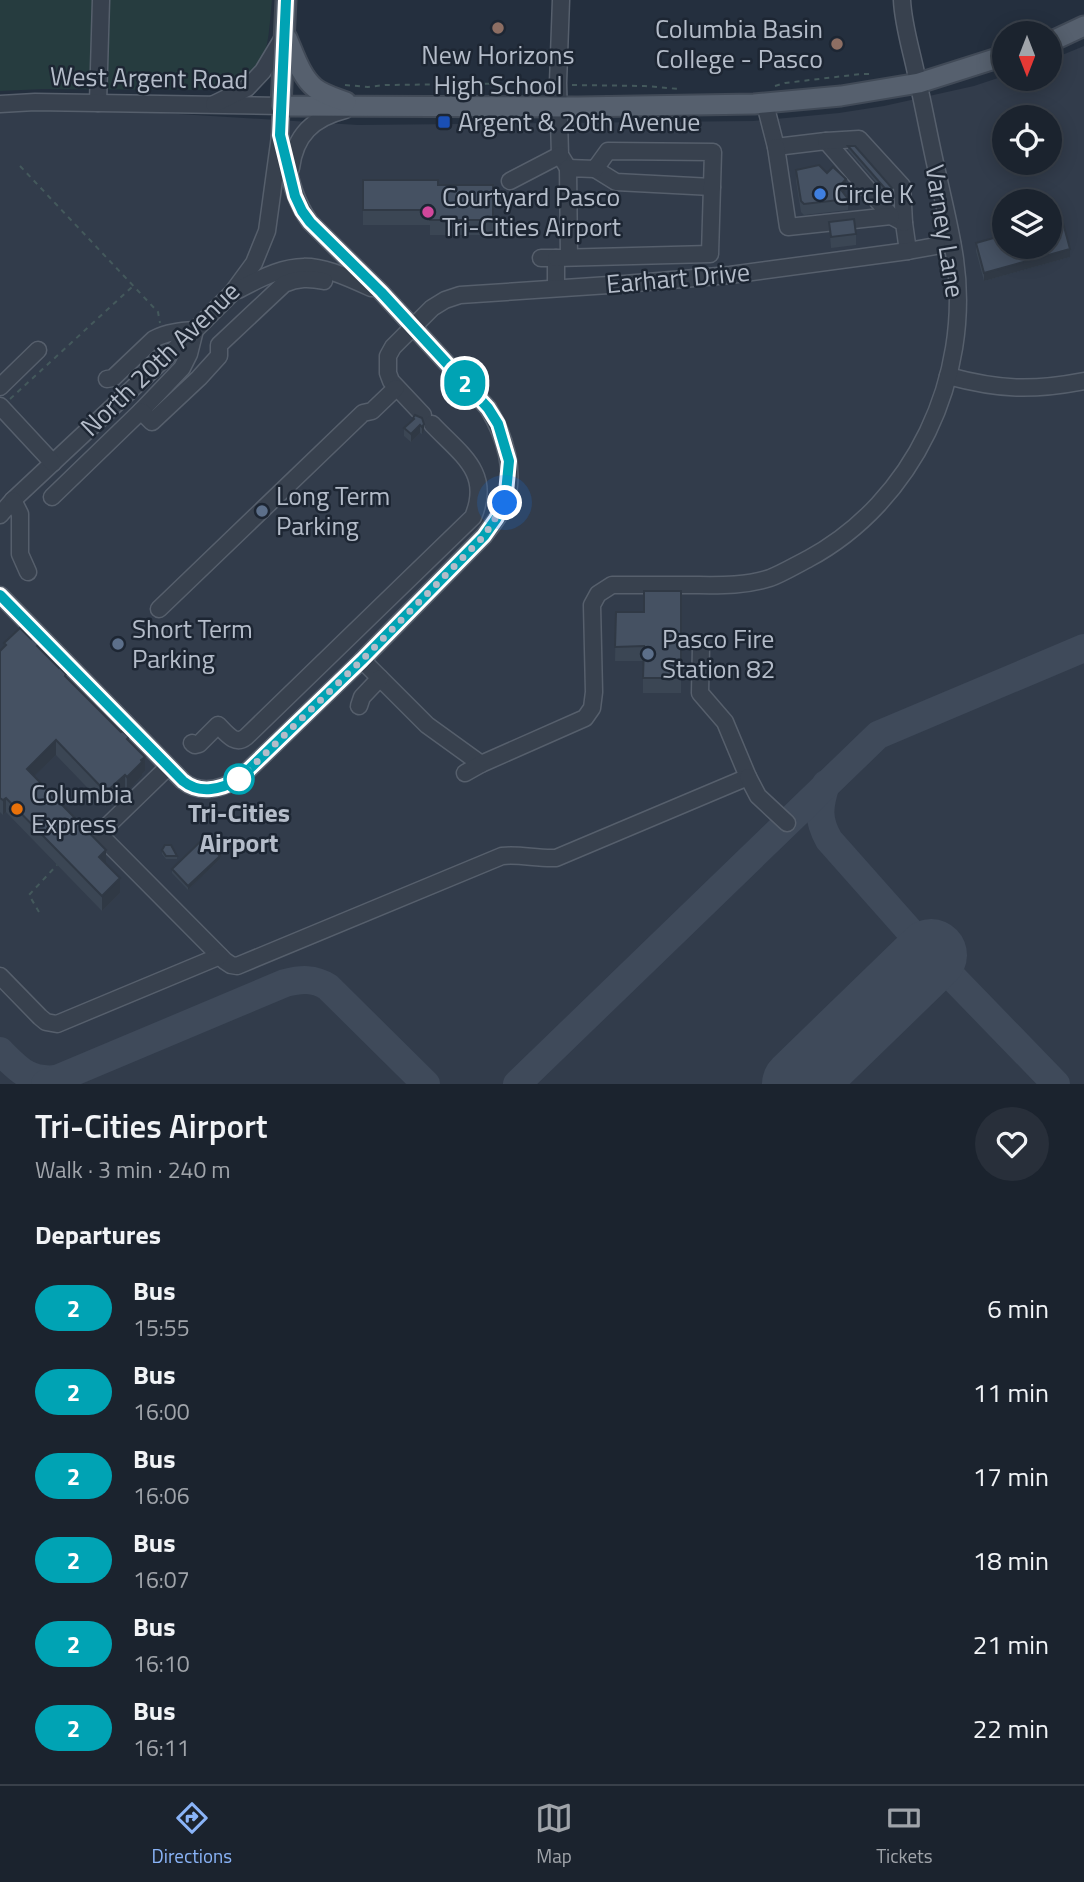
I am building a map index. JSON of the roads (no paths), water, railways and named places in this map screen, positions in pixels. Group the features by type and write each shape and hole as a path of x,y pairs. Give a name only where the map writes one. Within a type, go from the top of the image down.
{"main road":[{"path":"281,106 286,0"},
{"path":"1062,36 1084,26"},
{"path":"285,34 312,85 323,93 357,106"},
{"name":"West Argent Road","path":"281,106 558,107 767,96 841,96 919,83 992,60"}],"street":[{"path":"98,103 101,0"},
{"path":"556,288 555,258 564,162 558,107 561,0"},
{"name":"Varney Lane","path":"465,774 481,764 585,718 592,708 594,692 592,605 597,594 612,585 738,586 771,577 819,553 841,538 864,518 906,470 936,416 948,376 958,325 958,290 952,243 902,0"},
{"path":"213,105 247,88 263,71 285,34"},
{"path":"767,96 789,227 897,219"},
{"name":"West Argent Road","path":"0,104 281,106"},
{"name":"North 20th Avenue","path":"0,515 195,330 232,293 254,263 267,231 280,135 281,106"},
{"path":"290,174 297,142 307,130 318,120 357,106"},
{"name":"North 20th Avenue","path":"3,603 187,785 211,789 239,779 362,660 484,536 505,503 509,461 498,424 488,408 381,292 310,222 295,196 280,135"},
{"path":"776,147 859,139 902,186 897,219"},
{"path":"826,141 897,219 908,251"},
{"path":"555,258 710,254 713,152 608,151 595,169"},
{"path":"510,181 564,162 595,169 616,182 712,187"},
{"name":"Earhart Drive","path":"396,388 388,373 388,356 393,347 432,307 460,295 730,275 952,243"},
{"path":"232,293 267,274 295,267 342,274 381,292"},
{"path":"141,411 152,422 219,356 219,345 284,284 310,278 324,281"},
{"path":"52,496 182,368 195,330 180,331 154,339 113,378 107,379"},
{"path":"0,387 38,350"},
{"path":"948,376 979,385 1015,388 1084,382"},
{"path":"159,609 363,413 372,411 396,388 475,472 480,496 469,522 266,718 243,740 231,738 218,726 199,744 192,743"},
{"path":"3,405 53,463"},
{"path":"13,500 20,514 20,554 28,572"},
{"path":"701,647 700,693 725,722 758,796 787,823"},
{"path":"362,660 427,725 481,764"},
{"path":"168,767 99,834 231,965 244,964 502,856 514,854 540,859 556,858 748,777"},
{"path":"0,976 40,1017 46,1022 57,1024 220,956"}],"place":[{"name":"New Horizons High School","path":"498,28"},
{"name":"Columbia Basin College - Pasco","path":"837,44"},
{"name":"Argent & 20th Avenue","path":"444,122"},
{"name":"Circle K","path":"820,194"},
{"name":"Courtyard Pasco Tri-Cities Airport","path":"428,212"},
{"name":"Long Term Parking","path":"262,511"},
{"name":"Short Term Parking","path":"118,644"},
{"name":"Pasco Fire Station 82","path":"648,654"},
{"name":"Tri-Cities Airport","path":"239,779"},
{"name":"Columbia Express","path":"17,809"}]}
